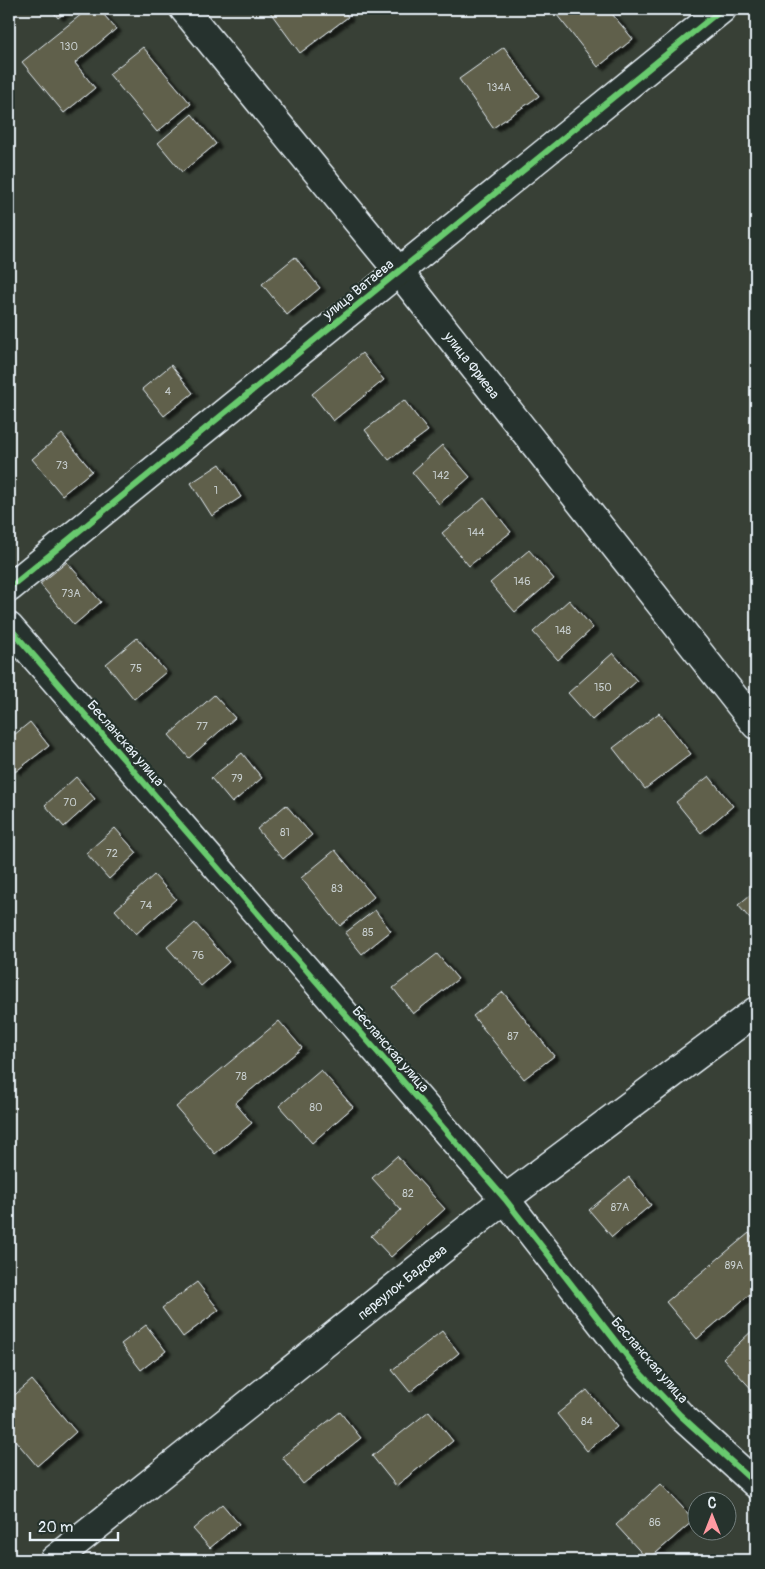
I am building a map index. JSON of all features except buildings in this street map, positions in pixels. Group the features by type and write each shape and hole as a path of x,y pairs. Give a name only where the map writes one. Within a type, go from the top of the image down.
{"street":[{"name":"улица Фриева","path":"184,9 399,272 756,725"},
{"name":"улица Ватаева","path":"9,588 399,272 713,11"},
{"name":"Бесланская улица","path":"9,627 505,1199 641,1374 680,1415 756,1484"},
{"name":"переулок Бадоева","path":"54,1560 505,1199 756,1011"}],"cycle path":[{"path":"9,588 722,9"},
{"path":"9,627 505,1199 641,1374 680,1415 756,1484"}]}
